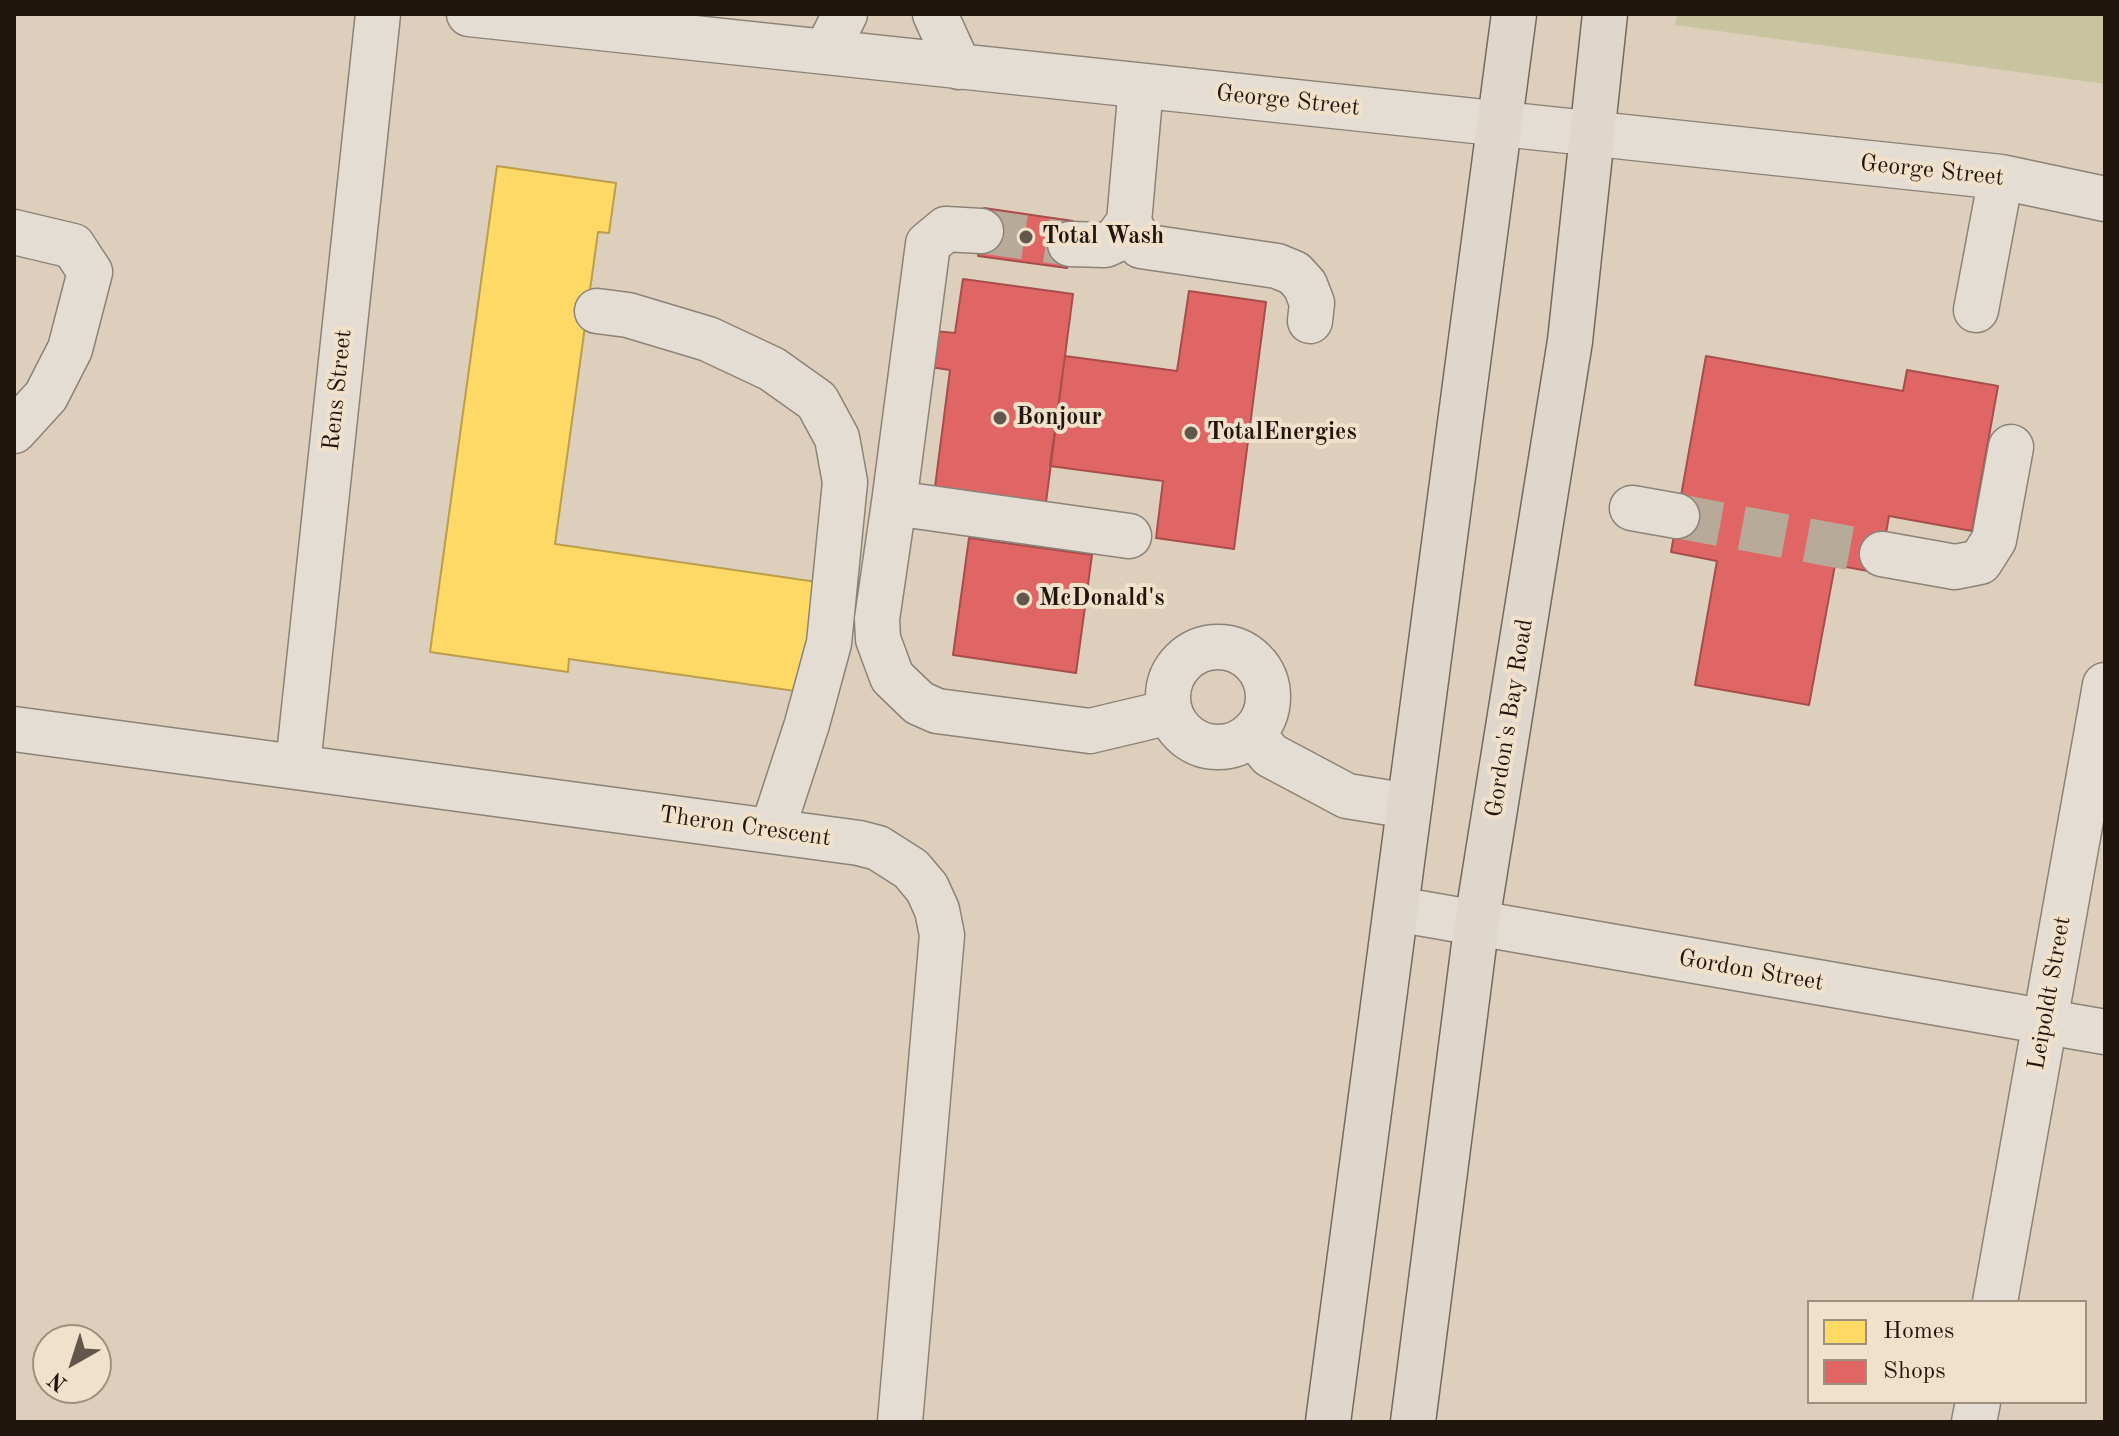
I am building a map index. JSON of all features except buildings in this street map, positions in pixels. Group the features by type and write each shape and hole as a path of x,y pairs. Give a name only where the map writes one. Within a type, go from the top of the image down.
{"main road":[{"path":"1328,1422 1514,14"},
{"name":"Gordon's Bay Road","path":"1413,1422 1477,921 1570,341 1605,14"}],"street":[{"name":"Rens Street","path":"298,765 378,14"},
{"name":"George Street","path":"469,14 836,33 959,67 2001,177 2105,199"},
{"path":"935,14 959,67"},
{"path":"1070,244 1105,245 1116,240 1129,222 1141,86"},
{"path":"1976,310 2001,177"},
{"path":"1129,222 1141,246 1277,266 1294,273 1305,285 1312,303 1310,321"},
{"path":"981,231 946,229 928,244 877,619 878,639 892,677 919,703 937,711 1090,731 1170,712"},
{"path":"14,232 73,246 90,272 70,349 46,396 14,431"},
{"path":"597,311 628,315 708,339 772,369 817,401 837,438 845,482 829,643 772,831"},
{"path":"1882,554 1955,567 1980,562 1994,540 2011,447"},
{"path":"894,503 1129,536"},
{"path":"1632,508 1677,516"},
{"path":"1223,647 1242,653 1257,665 1266,682 1269,700 1264,720 1253,734 1235,745 1215,747 1196,742 1180,730 1170,712 1167,693 1174,673 1186,658 1204,649 1223,647"},
{"name":"Leipoldt Street","path":"1995,1300 2105,685"},
{"name":"Theron Crescent","path":"14,729 772,831 878,848 911,869 927,888 937,910 942,935 900,1422"},
{"path":"1253,734 1270,755 1347,796 1409,806"},
{"name":"Gordon Street","path":"1396,909 2105,1032"}],"shaded area":[{"path":"1677,14 2105,14 2105,84 1675,25"}],"tunnel":[{"path":"981,231 1070,244"},
{"path":"1677,516 1882,554"}],"place":[{"name":"Total Wash","path":"1026,237"},
{"name":"Bonjour","path":"1000,418"},
{"name":"TotalEnergies","path":"1191,433"},
{"name":"McDonald's","path":"1023,599"}]}
